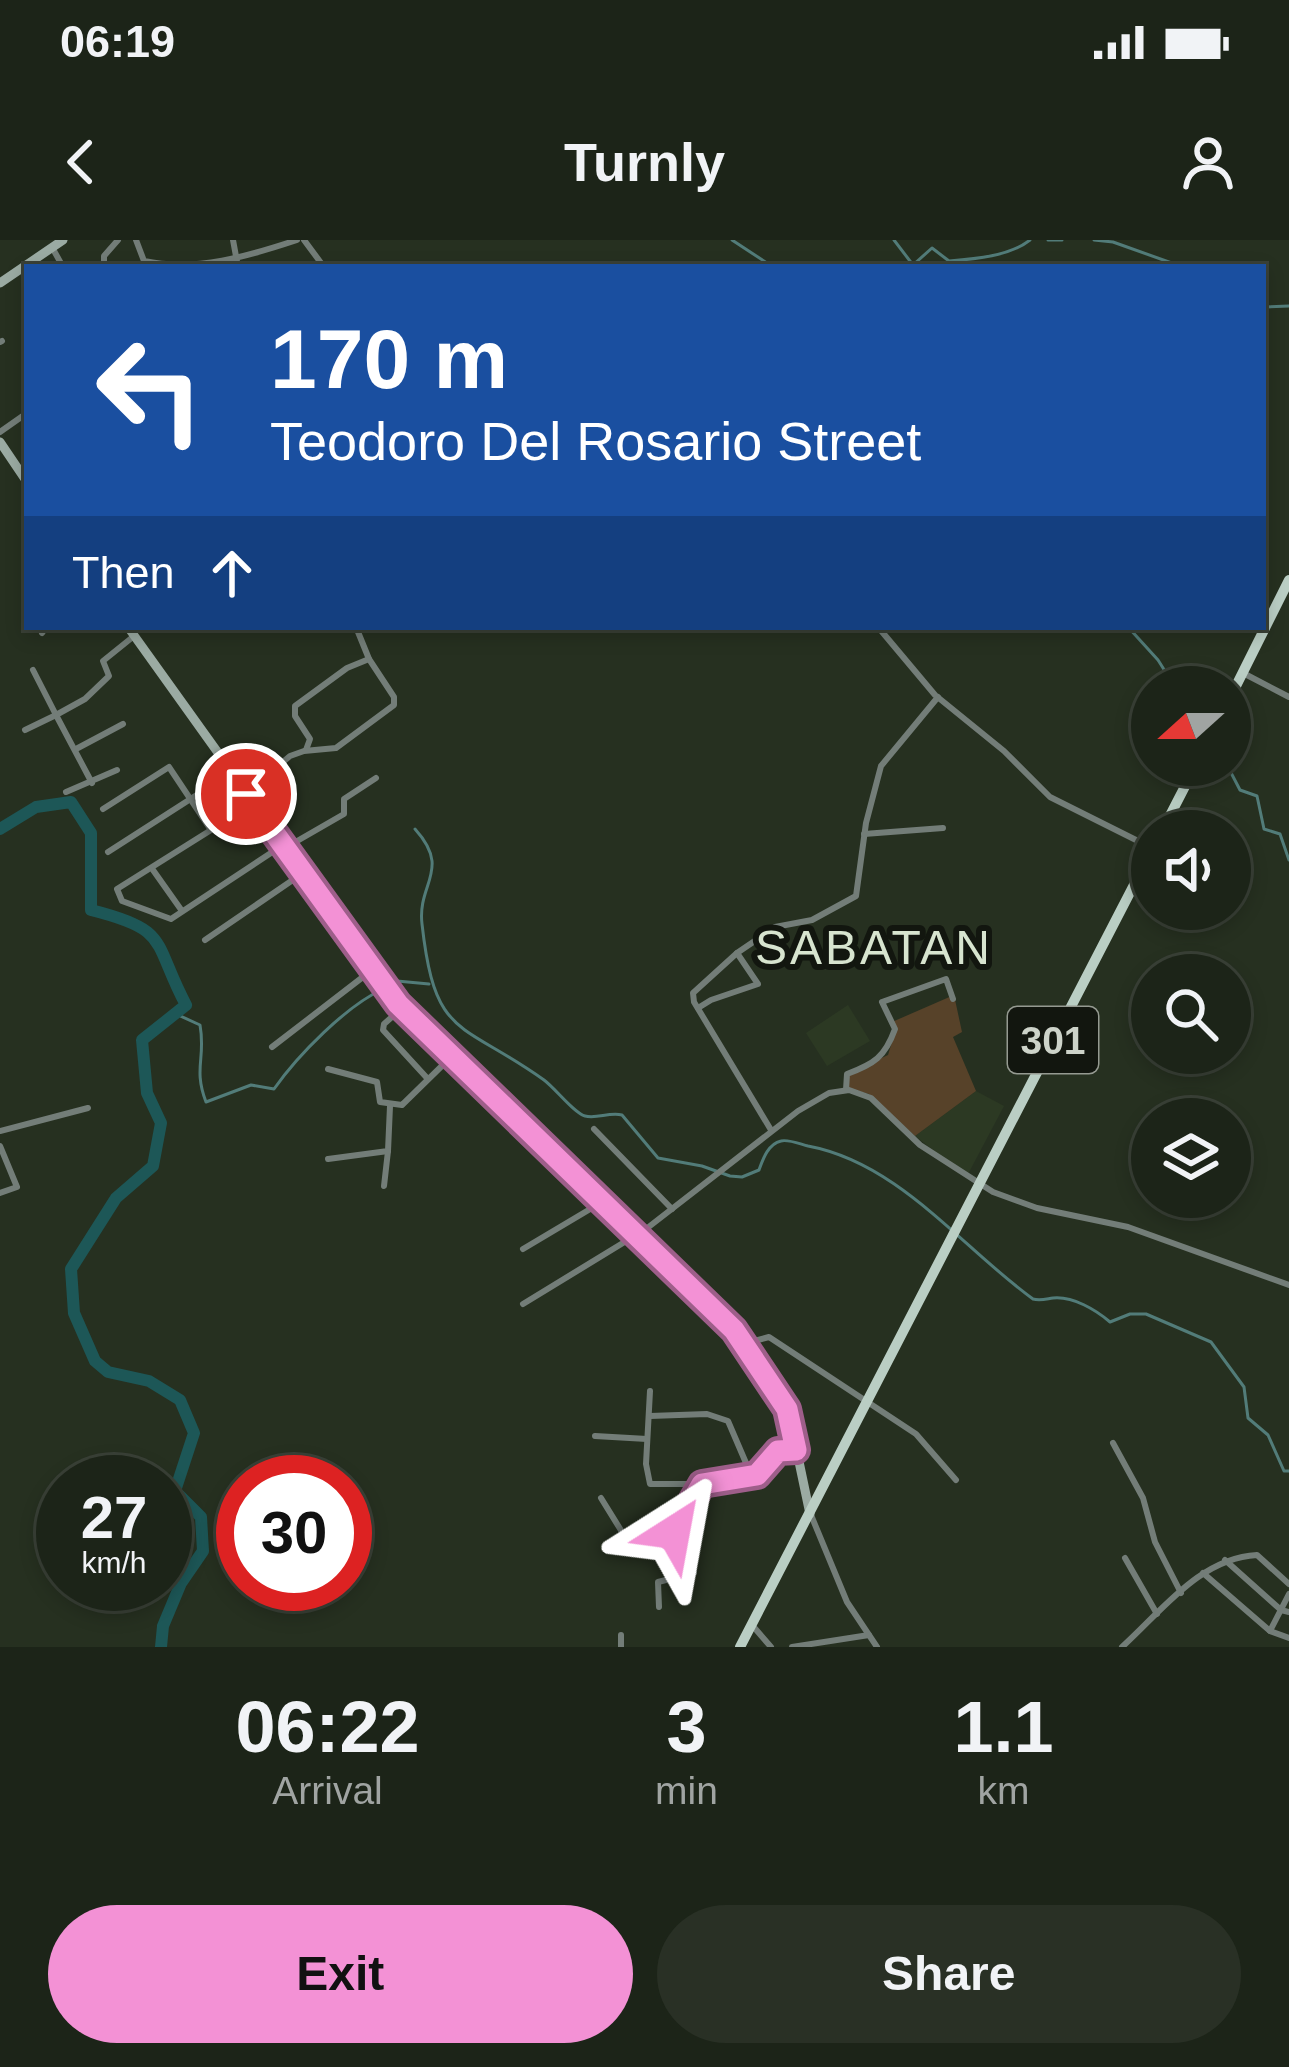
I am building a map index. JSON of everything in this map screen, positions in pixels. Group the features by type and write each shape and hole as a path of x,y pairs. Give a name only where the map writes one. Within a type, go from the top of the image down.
{"main road":[{"path":"24,264 49,244 62,240"},
{"path":"0,284 24,264"},
{"path":"0,442 24,478"},
{"path":"1266,626 1289,580"},
{"path":"1246,666 1264,630"},
{"path":"131,631 402,1008 730,1326 787,1409 811,1515"},
{"name":"301","path":"740,1647 1131,889"}],"street":[{"path":"136,240 148,262 252,257 300,240 321,264"},
{"path":"233,240 237,264"},
{"path":"246,794 287,758 306,750 336,748 394,705 357,630"},
{"path":"881,630 938,697 1058,803 1131,839"},
{"path":"25,730 96,690 109,676 103,661 131,631"},
{"path":"306,750 310,742 295,716 295,706 347,668 369,659"},
{"path":"33,670 92,783"},
{"path":"1251,677 1289,697"},
{"path":"771,1130 698,1008 694,991 775,927 812,920 856,896 864,835 881,766 938,697"},
{"path":"76,749 123,724"},
{"path":"103,808 169,767 211,830 117,889 122,901 171,919 344,814 344,800 376,778"},
{"path":"66,792 117,770"},
{"path":"108,852 231,773"},
{"path":"864,835 943,828"},
{"path":"152,868 182,911"},
{"path":"205,940 303,873"},
{"path":"698,1008 758,985 737,953"},
{"path":"272,1047 372,970"},
{"path":"847,1090 847,1073 872,1064 886,1052 895,1029 882,1001 946,979 953,999"},
{"path":"402,1008 382,1030 427,1078"},
{"path":"328,1069 377,1082 379,1100 390,1106 407,1103 450,1058"},
{"path":"523,1304 636,1236 820,1096 847,1090 871,1098 907,1134 977,1185 1037,1208 1128,1227 1289,1285"},
{"path":"384,1186 390,1106"},
{"path":"0,1131 88,1108"},
{"path":"594,1129 672,1209"},
{"path":"0,1146 17,1187 0,1193"},
{"path":"328,1159 388,1151"},
{"path":"523,1249 602,1202"},
{"path":"743,1344 768,1336 868,1399 916,1434 956,1480"},
{"path":"650,1391 649,1483 702,1484 752,1477 778,1451 796,1450"},
{"path":"648,1416 707,1414 728,1421 752,1477"},
{"path":"595,1436 647,1439"},
{"path":"1113,1443 1143,1498 1155,1542 1181,1593"},
{"path":"616,1552 627,1540 675,1528 702,1484"},
{"path":"601,1498 627,1540"},
{"path":"811,1515 847,1602 877,1647"},
{"path":"659,1607 658,1582 694,1573 675,1528"},
{"path":"1122,1647 1203,1573 1225,1560 1257,1555 1289,1584"},
{"path":"1124,1558 1157,1614"},
{"path":"1225,1560 1285,1611"},
{"path":"1203,1573 1270,1631 1289,1638"},
{"path":"1270,1631 1285,1611 1289,1594"},
{"path":"752,1625 771,1647"},
{"path":"620,1647 621,1634"},
{"path":"792,1647 868,1635"}],"shaded area":[{"path":"954,995 962,1032 953,1037 976,1091 915,1136 869,1094 848,1088 848,1074 888,1055 896,1029 892,1022"},
{"path":"848,1005 870,1041 827,1066 806,1033"},
{"path":"976,1091 1004,1106 967,1176 915,1136"}],"waterway":[{"path":"732,240 768,264"},
{"path":"894,240 912,264"},
{"path":"914,264 932,248 949,261 1002,253 1030,240"},
{"path":"1048,240 1062,240"},
{"path":"1094,240 1175,264"},
{"path":"1266,307 1289,306"},
{"path":"1131,630 1162,666"},
{"path":"1238,786 1257,796 1264,829 1280,834 1289,860"},
{"path":"0,829 36,807 71,802 91,833 91,910 147,932 162,952 186,1005 142,1040 147,1093 161,1123 153,1166 116,1198 71,1269 74,1313 95,1361 108,1372 149,1381 180,1400 194,1433 175,1491 201,1517 203,1551 181,1583 163,1626 161,1647"},
{"path":"415,829 431,855 422,924 435,989 444,1009 472,1035 544,1080 581,1114 622,1115 658,1158 742,1177 759,1170 769,1149 781,1141 841,1155 900,1188 1033,1299 1068,1299 1110,1322 1146,1314 1211,1342 1244,1387 1248,1418 1268,1435 1284,1471 1289,1471"},
{"path":"391,984 429,984"},
{"path":"176,1014 200,1025 200,1080 206,1102 251,1085 274,1089 324,1033 383,989"}],"district":[{"name":"SABATAN","path":"874,947"}],"route":[{"path":"246,794 398,1004 730,1326 787,1409 796,1450 778,1451 757,1475 702,1484 674,1532"}]}
